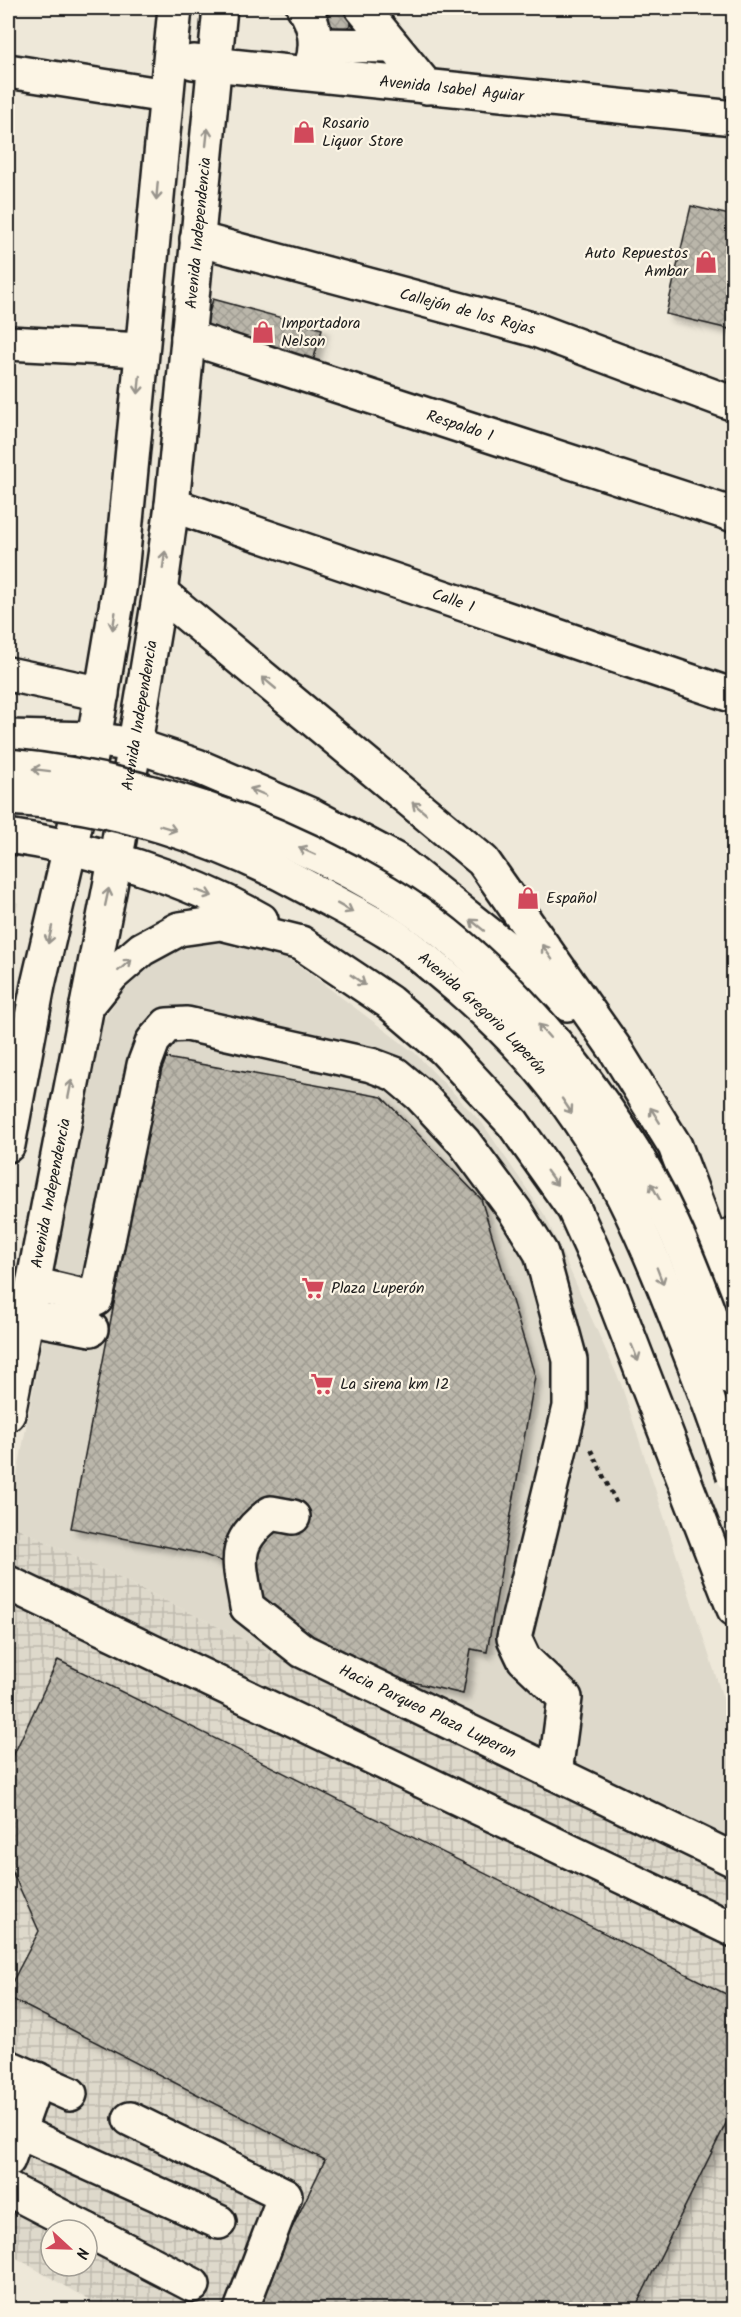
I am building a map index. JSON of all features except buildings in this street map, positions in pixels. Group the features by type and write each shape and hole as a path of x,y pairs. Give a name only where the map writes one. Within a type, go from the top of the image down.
{"main road":[{"path":"8,1145 38,986 94,739 120,584 175,8"},
{"name":"Avenida Independencia","path":"8,1414 115,860 160,592 172,505 220,8"},
{"path":"304,8 314,29 312,59 393,46"},
{"path":"362,8 427,87"},
{"name":"Avenida Isabel Aguiar","path":"170,60 214,63 312,59 427,87 734,118"},
{"path":"8,71 166,96"},
{"name":"Callejón de los Rojas","path":"197,239 536,330 734,404"},
{"name":"Respaldo 1","path":"188,337 734,514"},
{"path":"8,343 142,350"},
{"name":"Calle 1","path":"172,505 734,696"},
{"path":"160,592 483,861 615,1048 675,1146 722,1239 734,1304"},
{"path":"8,674 102,694"},
{"path":"8,737 94,739 134,745 198,766 313,816 396,860 511,952 615,1048"},
{"name":"Avenida Gregorio Luperón","path":"8,766 48,770 110,782 168,796 235,819 323,858 388,893 442,933 541,1026 587,1082 631,1149 670,1219 734,1380"},
{"name":"Avenida Gregorio Luperón","path":"8,798 41,799 105,812 212,842 287,876 389,933 433,965 482,1008 549,1080 597,1149 645,1236 716,1420 734,1476"},
{"path":"8,836 115,860 228,902 302,943 389,1002 444,1049 513,1123 574,1209 615,1301 734,1609"},
{"path":"85,1008 112,975 142,949 179,929 221,923 302,943"},
{"path":"33,1284 96,1299 144,1065 153,1041 167,1025 187,1024 371,1065 395,1074 420,1095 464,1142 515,1211 541,1253 570,1360 570,1407 514,1638 524,1659 566,1698 555,1773"},
{"path":"26,1317 90,1329"},
{"name":"Hacia Parqueo Plaza Luperon","path":"293,1517 271,1513 255,1524 239,1552 247,1607 303,1651 734,1860"},
{"path":"8,1583 734,1930"},
{"path":"70,2094 22,2073 11,2140 219,2222"},
{"path":"130,2119 285,2195 241,2310"},
{"path":"8,2189 64,2218"},
{"path":"99,2236 193,2285"}],"path":[{"path":"570,1407 617,1504"}],"shaded area":[{"path":"8,896 18,903 8,958"},
{"name":"Plaza Luperón","path":"221,942 258,946 297,964 415,1053 482,1123 546,1217 621,1384 733,1729 733,1881 8,1523 103,1021 120,995 154,962 196,944"},
{"path":"8,1523 733,1881 733,2309 104,2309 51,2278 99,2278 99,2218 39,2218 39,2271 8,2253"}],"place":[{"name":"Rosario Liquor Store","path":"304,132"},
{"name":"Auto Repuestos Ambar","path":"706,262"},
{"name":"Importadora Nelson","path":"263,332"},
{"name":"Español","path":"528,898"},
{"name":"Plaza Luperón","path":"313,1288"},
{"name":"La sirena km 12","path":"322,1384"}]}
